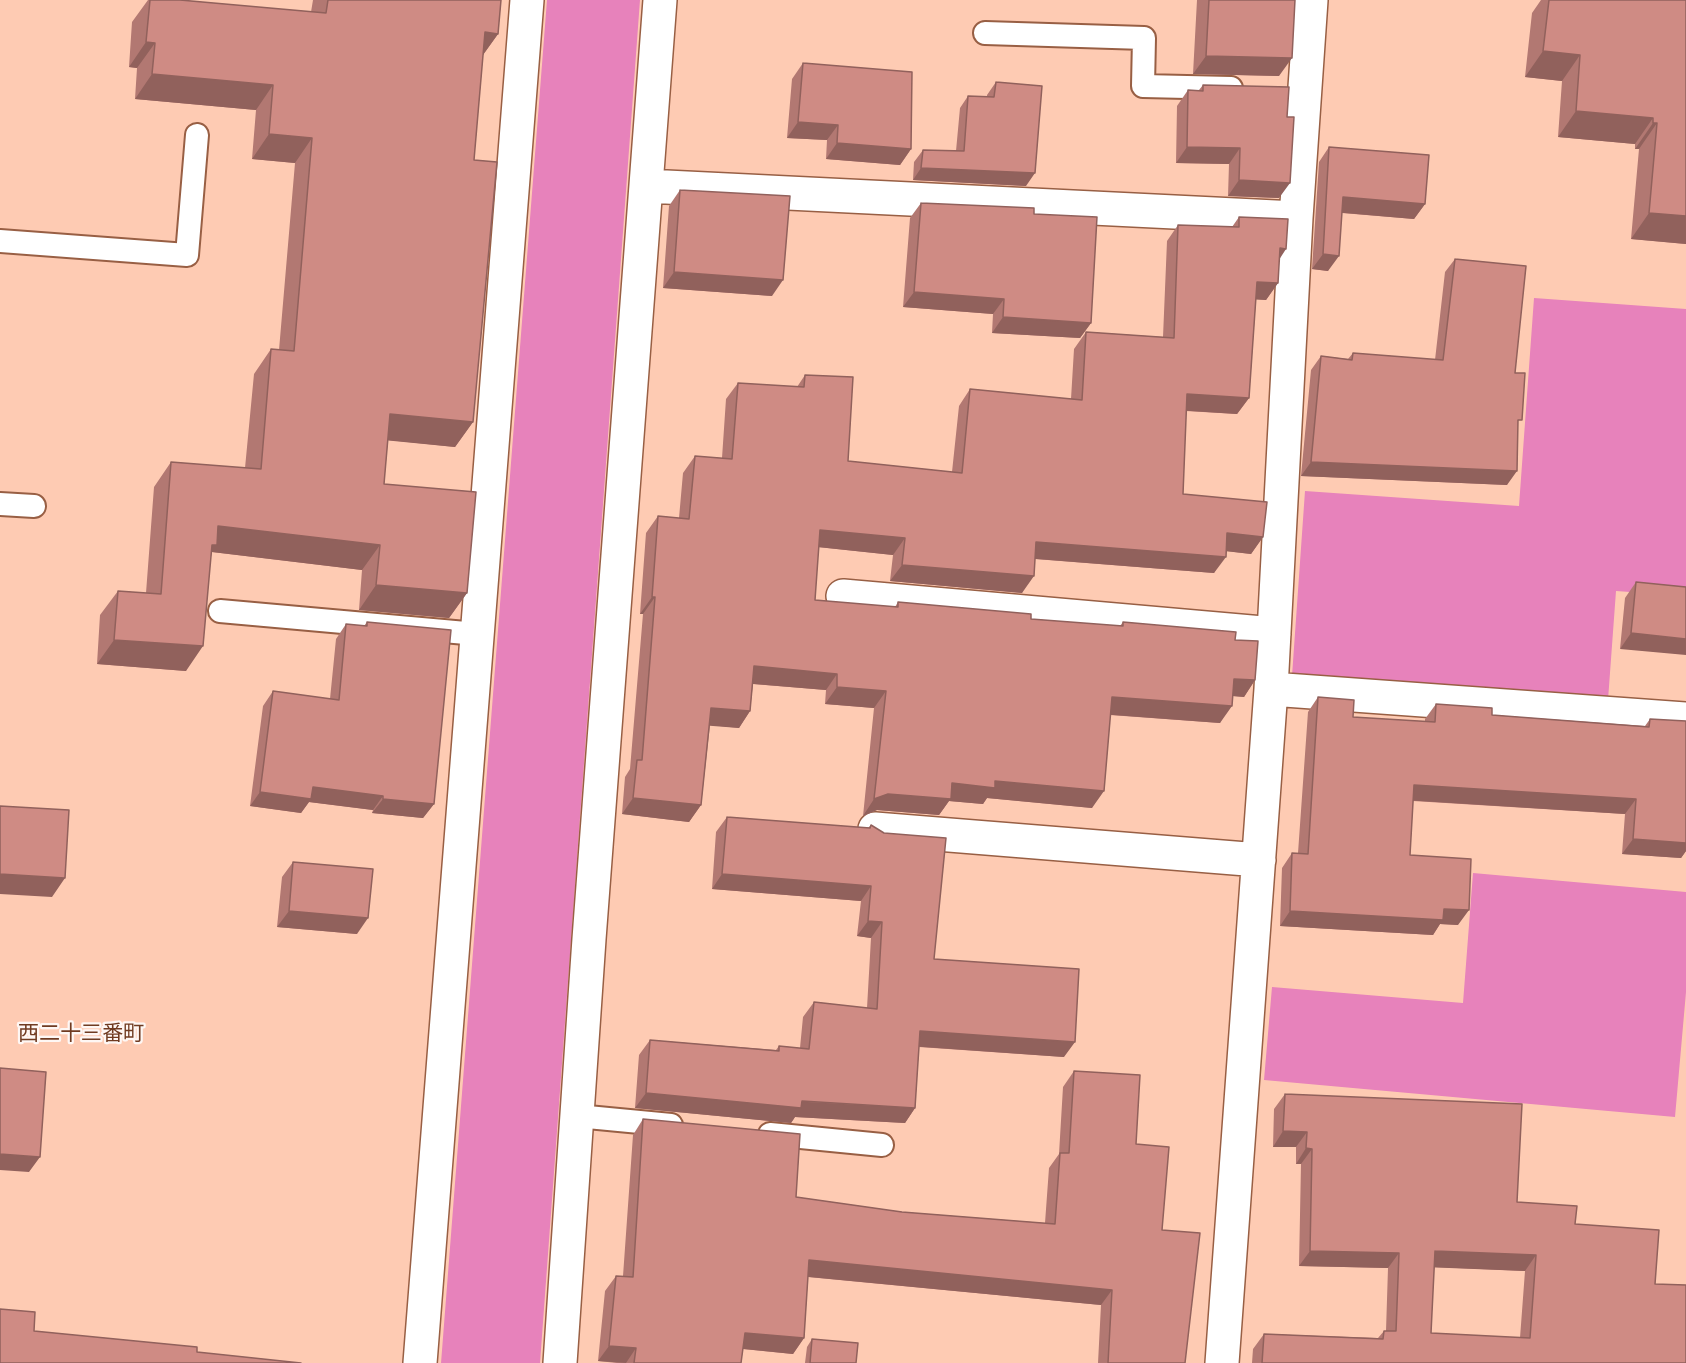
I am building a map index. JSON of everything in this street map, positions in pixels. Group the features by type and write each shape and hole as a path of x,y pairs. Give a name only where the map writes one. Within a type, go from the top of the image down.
{"street":[{"path":"420,1363 527,0"},
{"path":"560,1363 660,0"},
{"path":"1222,1363 1271,689 1296,218 1294,90 1311,0"},
{"path":"646,186 1296,218"},
{"path":"843,596 1274,634"},
{"path":"1271,689 1686,719"},
{"path":"875,829 1259,860"}],"lane":[{"path":"985,33 1144,38 1143,86 1247,88"},
{"path":"0,241 187,255 197,135"},
{"path":"0,504 34,506"},
{"path":"220,611 477,634"},
{"path":"577,1116 694,1127"},
{"path":"753,1133 882,1145"}],"shaded area":[{"path":"547,0 640,0 540,1363 441,1363"},
{"path":"1534,298 1686,309 1686,596 1616,591 1608,700 1292,676 1305,491 1519,506"},
{"path":"1473,873 1686,892 1686,992 1675,1117 1264,1080 1272,987 1463,1003"}],"building":[{"path":"150,0 180,0 326,13 328,0 501,0 498,34 485,32 474,160 497,162 473,422 390,414 384,484 476,492 467,593 376,585 380,545 218,526 217,545 212,545 203,646 114,640 118,591 161,594 171,462 261,469 271,349 294,351 312,138 269,134 273,85 152,74 155,43 146,42"},
{"path":"1209,0 1295,0 1292,58 1206,56"},
{"path":"1549,0 1686,0 1686,216 1649,213 1657,123 1653,123 1653,118 1576,111 1580,55 1543,51"},
{"path":"803,63 912,72 911,149 837,143 838,125 798,122"},
{"path":"996,82 1042,86 1035,173 921,168 923,150 964,151 968,96 994,97"},
{"path":"1203,85 1289,87 1287,117 1294,117 1290,183 1239,180 1240,148 1187,147 1188,90 1203,91"},
{"path":"1329,147 1429,155 1425,204 1343,197 1339,256 1323,254"},
{"path":"680,190 790,196 783,280 674,272"},
{"path":"921,203 1034,208 1034,214 1097,217 1091,323 1003,317 1004,299 914,292"},
{"path":"1239,217 1288,219 1286,249 1280,248 1278,283 1257,282 1249,398 1187,394 1183,494 1267,502 1263,537 1227,533 1226,557 1036,542 1034,576 902,565 905,538 820,530 815,600 898,607 898,602 1031,614 1031,619 1123,626 1123,622 1236,632 1235,640 1258,641 1255,680 1234,679 1232,706 1112,697 1104,791 995,781 995,788 952,783 951,799 888,794 874,799 886,691 837,687 837,674 754,666 750,711 711,708 701,805 633,798 637,760 642,760 655,597 652,597 658,516 689,519 695,456 732,459 738,383 804,387 805,375 853,377 848,461 962,473 970,389 1082,400 1086,332 1174,338 1178,225 1239,227"},
{"path":"1455,259 1526,266 1515,373 1525,373 1522,420 1518,420 1517,471 1311,462 1321,356 1352,360 1353,353 1443,360"},
{"path":"1636,582 1686,587 1686,639 1631,633"},
{"path":"367,622 451,630 434,804 383,799 383,796 313,787 311,799 260,792 273,691 339,700 346,624 367,626"},
{"path":"1318,697 1354,700 1353,717 1435,722 1436,704 1492,708 1492,715 1649,727 1650,719 1686,721 1686,843 1633,839 1636,799 1414,785 1410,855 1471,859 1469,910 1444,909 1443,920 1290,911 1292,853 1308,854"},
{"path":"0,806 69,810 65,878 0,874"},
{"path":"727,817 870,828 871,825 884,833 946,838 934,959 1079,969 1075,1042 920,1031 915,1108 802,1101 801,1108 646,1093 650,1040 779,1051 779,1046 809,1049 814,1002 877,1009 882,922 868,921 871,886 722,874"},
{"path":"293,862 373,869 368,918 289,911"},
{"path":"0,1068 46,1072 40,1157 0,1154"},
{"path":"1074,1071 1140,1075 1136,1144 1169,1147 1162,1230 1200,1233 1185,1363 1108,1363 1112,1290 809,1260 804,1338 745,1333 741,1363 634,1363 636,1348 609,1346 616,1276 633,1277 643,1119 800,1134 796,1197 902,1212 1055,1224 1060,1153 1069,1153"},
{"path":"1285,1094 1522,1104 1517,1202 1577,1206 1575,1224 1659,1230 1655,1284 1686,1285 1686,1363 1262,1363 1264,1334 1383,1339 1384,1331 1396,1331 1399,1253 1310,1251 1312,1149 1306,1148 1307,1132 1283,1131","holes":["1435,1251 1536,1255 1530,1338 1431,1333"]},
{"path":"0,1309 35,1312 34,1331 197,1347 197,1352 301,1363 0,1363"},
{"path":"812,1339 858,1343 856,1363 810,1363"}],"district":[{"name":"西二十三番町","path":"81,1035"}]}
